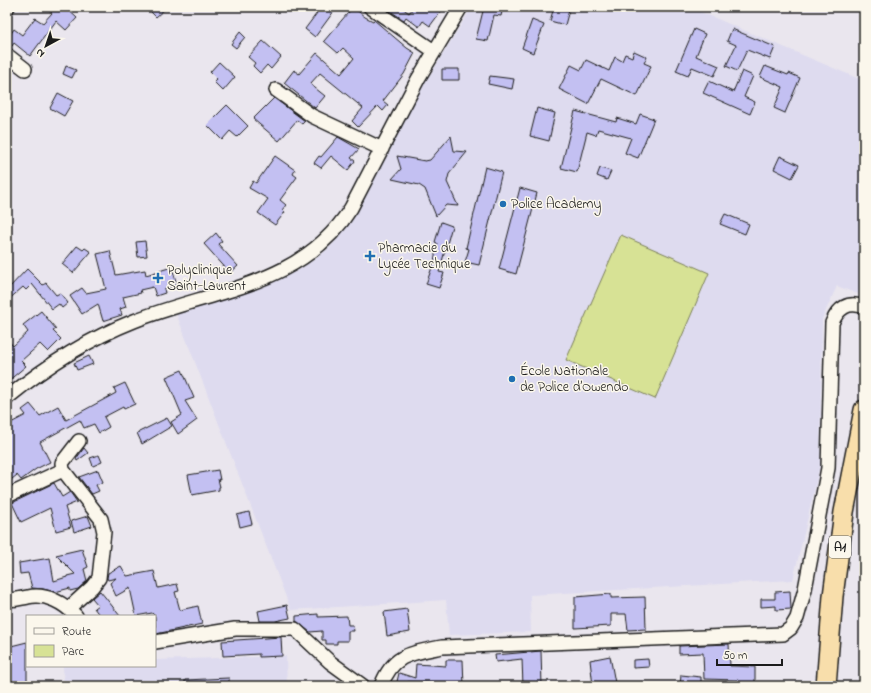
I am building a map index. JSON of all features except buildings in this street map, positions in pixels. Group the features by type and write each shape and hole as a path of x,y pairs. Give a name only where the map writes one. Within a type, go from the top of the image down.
{"highway":[{"name":"A1","path":"826,686 833,596 844,512 864,410"}],"street":[{"path":"370,7 434,51"},
{"path":"10,390 110,331 169,309 268,278 300,261 325,241 345,218 434,51 461,7"},
{"path":"7,55 25,69"},
{"path":"276,90 312,116 382,149"},
{"path":"381,686 390,666 405,656 442,647 783,634 791,628 798,618 805,589 828,468 832,324 836,315 842,308 849,304 857,304 864,307"},
{"path":"7,599 11,600 34,596 53,599 72,612 99,578 104,532 101,518 63,470 62,464 79,441"},
{"path":"7,496 13,495 63,470"},
{"path":"156,642 235,629 296,628 330,662 363,686"}],"shaded area":[{"name":"École Nationale de Police d’Owendo","path":"472,7 689,7 864,81 864,261 858,294 837,286 822,319 820,466 793,580 530,595 531,632 449,635 446,600 291,610 176,313 228,298 278,280 297,271 317,258 332,245 350,223 363,201 419,93"},
{"path":"286,656 287,686 64,686 63,667 156,667 156,660"}],"green space":[{"path":"621,235 709,273 655,399 566,360"}],"place":[{"name":"Police Academy","path":"503,204"},
{"name":"Pharmacie du Lycée Technique","path":"370,256"},
{"name":"Polyclinique Saint-Laurent","path":"158,278"},
{"name":"École Nationale de Police d’Owendo","path":"512,379"}]}
